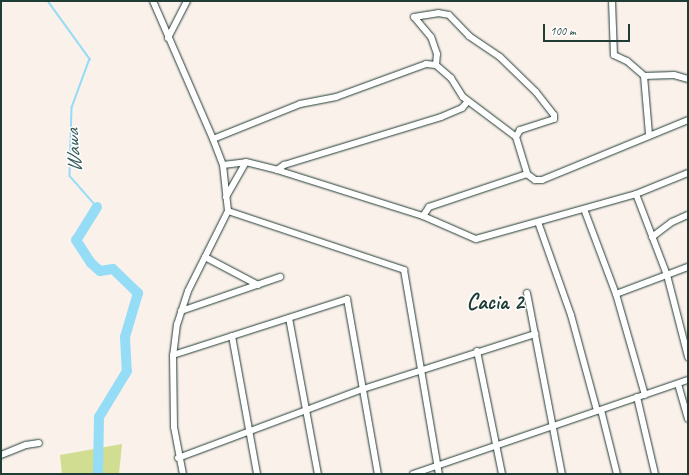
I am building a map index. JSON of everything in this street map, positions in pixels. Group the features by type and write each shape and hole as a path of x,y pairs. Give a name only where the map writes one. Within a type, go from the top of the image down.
{"street":[{"path":"153,1 223,165 228,211 188,291 181,312 173,355 174,427 178,458 183,474"},
{"path":"168,38 187,1"},
{"path":"612,1 614,55 628,61 644,76 649,134"},
{"path":"436,65 437,54 431,37 414,17 438,13 448,15 469,36 500,57 536,92 554,115 554,119 520,130 516,136"},
{"path":"213,139 300,104 336,96 426,64 436,65 452,78 468,101 516,136 527,174 535,180 542,180 649,134 688,120"},
{"path":"644,76 663,74 688,79"},
{"path":"277,170 284,165 441,117 462,108 468,101"},
{"path":"223,165 246,162 277,170 424,216 476,239 636,194 688,173"},
{"path":"226,197 246,162"},
{"path":"424,216 429,207 527,174"},
{"path":"636,194 667,275 688,357"},
{"path":"584,209 616,294 645,395"},
{"path":"228,211 404,270 439,474"},
{"path":"652,237 672,222 688,216"},
{"path":"538,222 571,315 617,474"},
{"path":"205,257 258,285"},
{"path":"616,294 688,267"},
{"path":"181,312 280,277"},
{"path":"527,293 562,474"},
{"path":"173,355 347,299 378,474"},
{"path":"289,318 318,474"},
{"path":"178,458 363,389 477,351 535,334"},
{"path":"232,336 257,474"},
{"path":"477,351 502,474"},
{"path":"413,474 688,380"},
{"path":"678,384 688,419"},
{"path":"637,397 655,474"},
{"path":"1,456 26,445 39,443"}],"green space":[{"path":"122,444 119,474 62,474 60,455"}],"waterway":[{"name":"Wawa","path":"48,1 90,59 72,108 70,176 97,207"},
{"name":"Wawa","path":"97,207 76,240 91,263 100,271 113,269 138,293 125,337 127,371 99,417 98,474"}],"district":[{"name":"Cacia 2","path":"495,303"}]}
